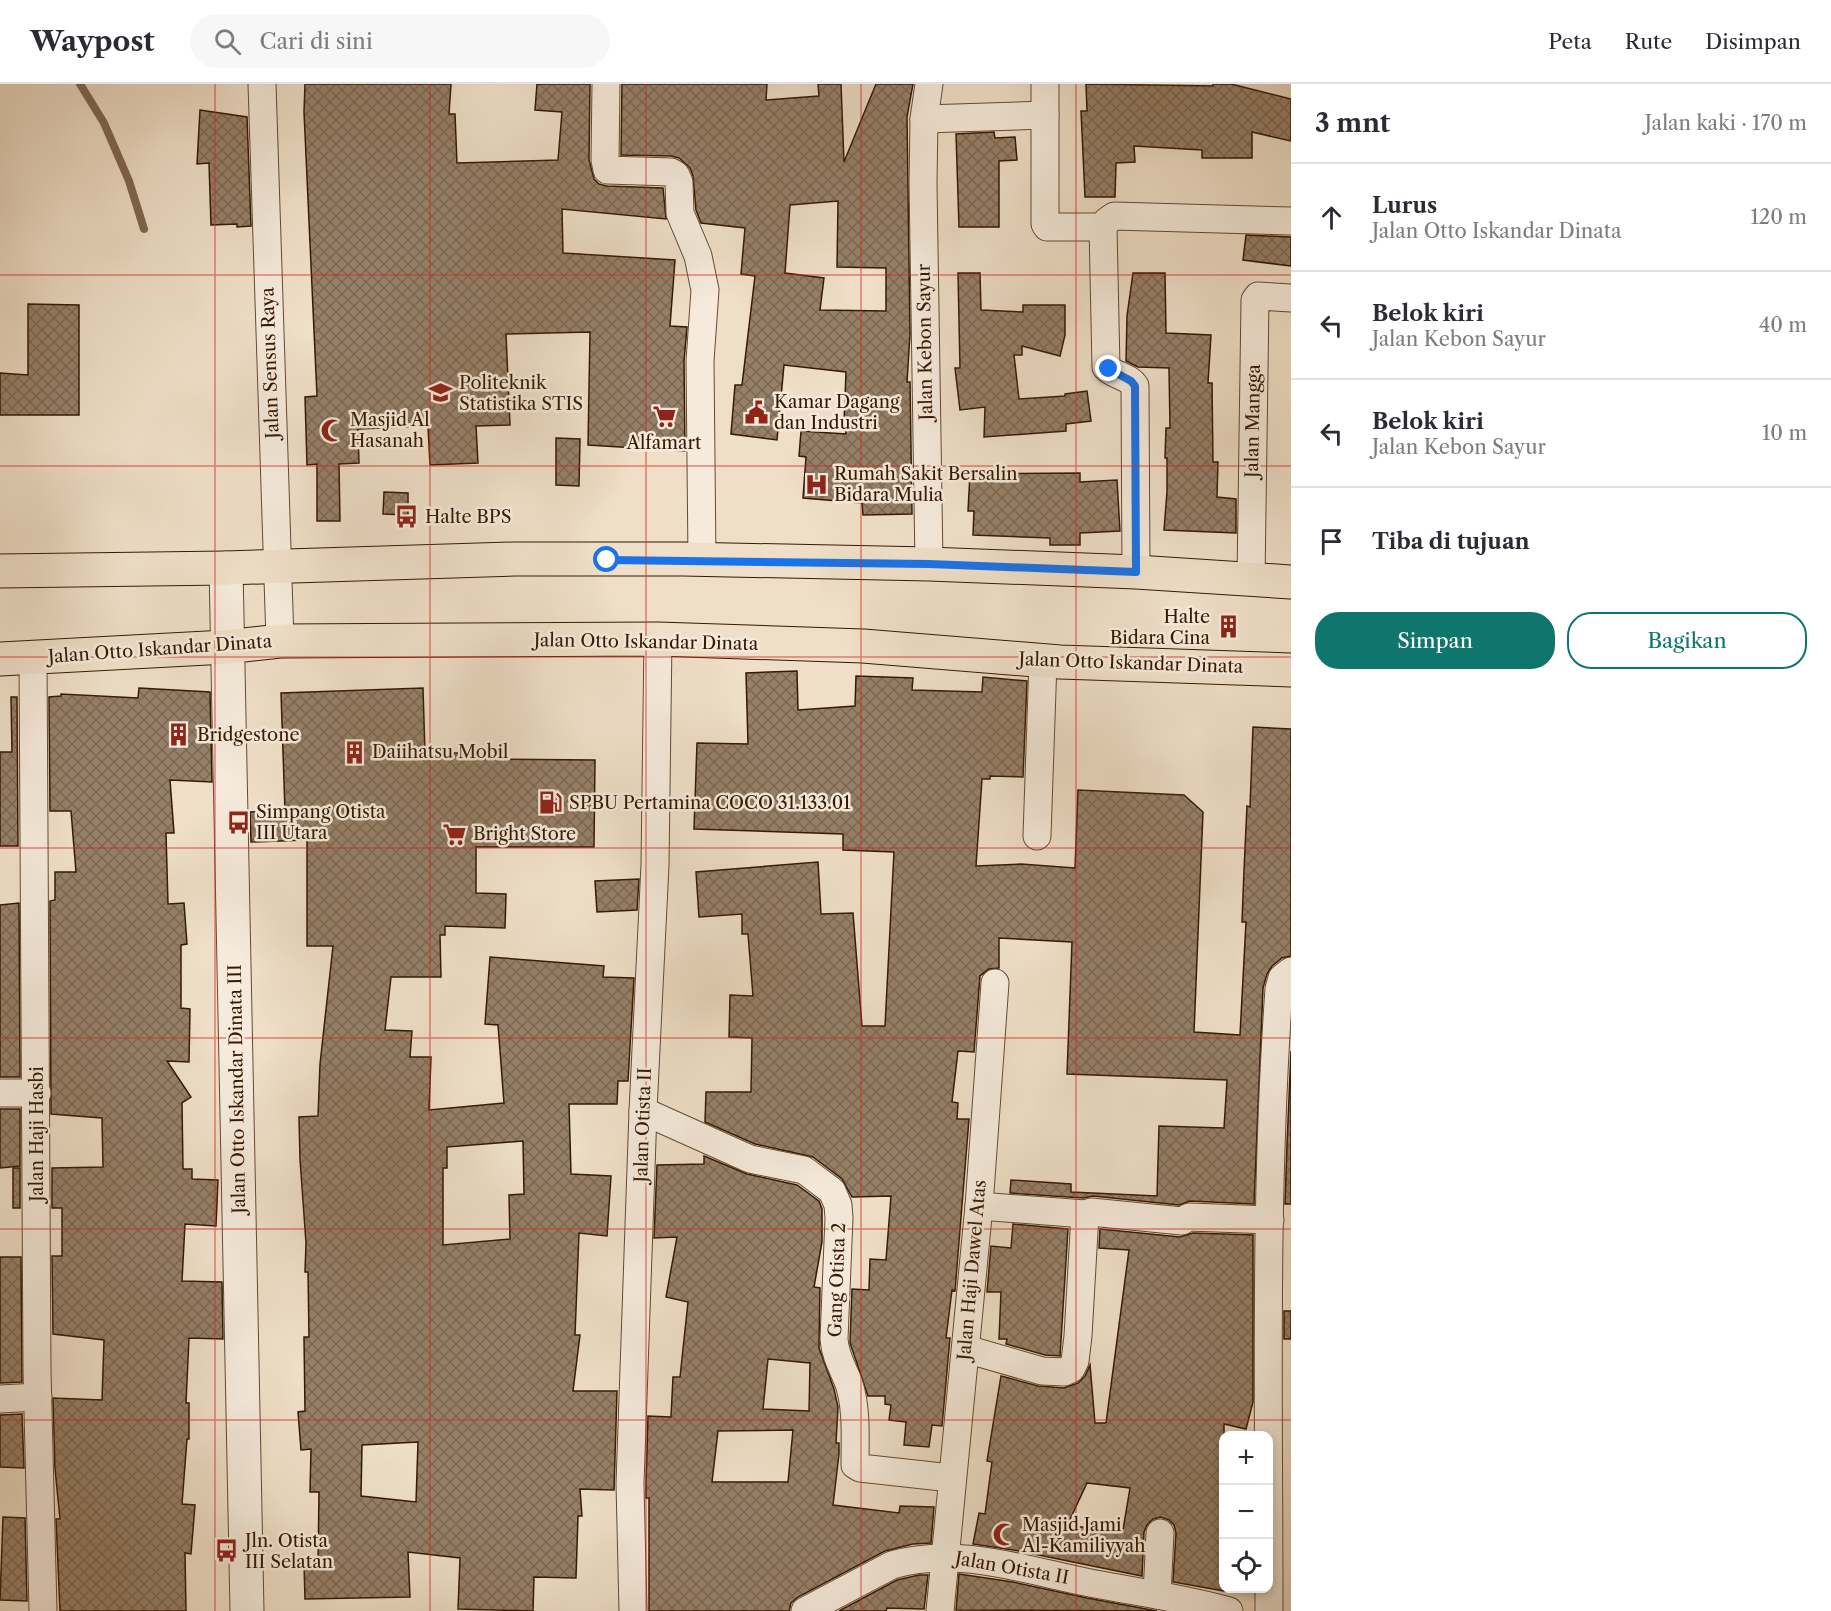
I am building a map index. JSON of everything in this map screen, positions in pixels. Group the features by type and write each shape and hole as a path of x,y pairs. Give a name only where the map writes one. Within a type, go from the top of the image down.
{"main road":[{"path":"0,571 226,568 514,559 702,560 929,564 1136,572 1291,582"},
{"name":"Jalan Otto Iskandar Dinata","path":"0,659 226,648 280,641 658,639 863,646 1042,661 1291,670"}],"street":[{"name":"Jalan Sensus Raya","path":"262,84 280,641"},
{"path":"606,84 605,160 607,170 671,172 676,175 679,182 680,213 698,256 705,290 700,361 702,560"},
{"name":"Jalan Kebon Sayur","path":"929,84 924,119 923,183 929,564"},
{"path":"1045,84 1045,224 1052,229 1103,227"},
{"path":"924,119 1045,115"},
{"path":"1136,572 1135,386 1131,381 1114,374 1106,366 1103,227 1114,216 1291,221"},
{"name":"Jalan Mangga","path":"1251,580 1255,300 1258,296 1291,298"},
{"name":"Jalan Otto Iskandar Dinata III","path":"226,568 247,1611"},
{"name":"Jalan Otista II","path":"633,1611 630,1484 643,1111 655,865 658,639"},
{"name":"Jalan Haji Hasbi","path":"33,657 38,1397 43,1611"},
{"path":"1037,836 1042,661"},
{"path":"1269,1611 1270,1220 1273,1083 1279,989 1282,978 1291,970"},
{"name":"Jalan Haji Dawel Atas","path":"940,1611 979,1206 995,983"},
{"path":"0,1093 37,1093"},
{"name":"Gang Otista 2","path":"643,1111 750,1159 804,1170 832,1191 838,1205 839,1218 835,1352 849,1384 853,1403 855,1465 951,1478"},
{"path":"979,1206 1085,1214 1091,1212 1182,1221 1189,1217 1270,1220"},
{"path":"966,1349 1042,1371 1064,1372 1071,1369 1075,1361 1078,1336 1085,1214"},
{"path":"0,1399 38,1397"},
{"path":"1157,1595 1160,1533"},
{"name":"Jalan Otista II","path":"805,1611 892,1565 944,1556 1024,1568 1229,1611"}],"building":[{"name":"Politeknik Statistika STIS","path":"305,84 451,84 449,114 455,114 457,163 558,160 562,112 535,110 537,84 590,84 589,160 594,179 599,184 607,186 663,188 666,219 562,209 563,253 675,260 670,326 687,327 684,361 685,451 588,445 590,332 506,334 510,425 476,426 478,463 430,465 428,426 358,429 359,463 339,464 340,521 317,521 317,464 307,465 305,397 317,396 304,112"},
{"path":"622,84 767,84 766,100 819,96 818,84 841,84 844,162 876,84 913,84 907,117 910,334 907,382 910,382 912,514 863,515 862,503 803,498 806,457 799,456 801,431 846,434 844,423 846,372 784,365 777,440 731,434 735,385 742,385 755,276 741,274 745,228 701,223 696,210 693,176 690,168 679,158 621,155","holes":["838,201 837,267 886,268 886,311 820,310 824,278 785,273 790,205"]},
{"path":"1086,84 1213,86 1213,84 1231,84 1291,99 1291,141 1252,132 1252,158 1202,158 1202,150 1134,146 1135,162 1116,163 1115,197 1085,197 1081,111 1087,111"},
{"path":"200,110 247,117 251,226 211,225 209,163 197,164"},
{"path":"994,132 995,138 1015,137 1017,160 999,161 999,227 959,227 956,134"},
{"path":"1246,235 1291,237 1291,266 1243,260"},
{"path":"958,273 980,273 981,310 1023,312 1023,305 1065,305 1065,335 1060,356 1022,346 1022,355 1014,355 1019,399 1065,396 1065,394 1087,391 1091,421 1066,424 1066,431 984,437 985,407 960,410 955,368 960,368"},
{"path":"1133,273 1165,273 1166,333 1211,335 1208,383 1212,383 1213,462 1218,462 1217,497 1236,499 1236,533 1164,530 1167,492 1166,428 1170,428 1169,368 1138,367 1126,361 1127,316"},
{"path":"28,304 79,305 79,415 0,415 0,373 28,375"},
{"path":"556,438 580,439 579,486 556,485"},
{"path":"1080,473 1080,482 1117,480 1120,531 1080,533 1080,545 1050,545 1050,538 973,535 974,511 968,511 970,474"},
{"path":"384,492 408,493 408,515 383,514"},
{"path":"797,671 798,710 855,706 856,676 913,678 912,690 982,692 983,677 1027,681 1023,777 990,776 990,779 982,779 976,866 1021,864 1075,868 1078,790 1184,795 1203,812 1194,1032 1240,1035 1246,922 1242,922 1244,870 1247,806 1250,807 1253,727 1291,729 1291,956 1282,958 1272,966 1263,988 1254,1204 1190,1201 1179,1205 1093,1196 1083,1198 1010,1193 1011,1180 1071,1184 1071,1192 1157,1196 1159,1126 1224,1128 1227,1080 1067,1074 1072,942 999,938 999,968 989,969 980,976 974,1052 958,1051 952,1102 958,1103 957,1119 969,1119 955,1291 952,1290 946,1338 950,1338 942,1426 932,1425 929,1447 904,1445 906,1422 889,1420 891,1405 885,1404 885,1396 868,1396 850,1343 852,1289 869,1290 870,1259 886,1260 891,1196 852,1197 842,1179 813,1157 755,1144 705,1122 706,1092 751,1092 752,1038 729,1037 730,995 753,996 748,934 742,934 742,914 699,917 696,872 818,862 821,914 853,913 862,1026 885,1026 894,852 843,850 843,834 694,829 697,743 748,744 746,673"},
{"path":"139,688 210,692 212,782 170,780 174,833 166,833 168,904 184,903 187,944 181,945 181,1008 190,1009 189,1062 167,1061 191,1097 182,1103 183,1169 192,1169 192,1179 218,1180 216,1226 185,1224 182,1281 222,1282 223,1339 189,1338 186,1403 189,1403 189,1439 187,1439 182,1504 195,1505 191,1554 185,1553 186,1611 60,1611 56,1519 60,1519 55,1469 53,1398 102,1400 104,1340 53,1334 52,1256 62,1256 62,1208 52,1208 52,1168 103,1167 102,1118 51,1114 50,901 55,900 55,872 76,872 71,811 50,811 49,697 61,696 61,694 138,698"},
{"path":"423,688 425,753 476,753 476,759 595,760 594,847 476,847 476,893 506,894 505,928 445,926 445,935 440,935 441,977 391,977 385,1030 412,1031 410,1057 431,1057 429,1110 504,1103 498,1025 485,1024 490,957 604,966 603,977 634,978 628,1081 618,1081 617,1104 569,1104 571,1174 611,1176 607,1236 579,1233 575,1335 580,1335 573,1391 617,1391 614,1490 580,1489 582,1516 578,1516 576,1578 534,1577 533,1611 458,1609 460,1558 408,1552 410,1597 305,1599 304,1565 318,1564 319,1492 310,1492 311,1449 301,1450 298,1412 305,1411 304,1337 309,1337 308,1272 305,1272 306,1243 299,1117 318,1116 320,1064 333,946 307,946 307,840 251,842 250,812 285,811 281,693","holes":["523,1141 524,1194 509,1195 510,1239 443,1245 443,1168 447,1168 447,1147","418,1442 416,1502 361,1496 362,1445"]},
{"path":"11,697 17,697 18,846 0,846 0,752 12,752"},
{"path":"639,879 637,910 597,912 595,881"},
{"path":"19,903 20,1077 0,1077 0,905"},
{"path":"1291,1051 1291,1204 1285,1204 1287,1145"},
{"path":"0,1109 20,1109 20,1166 0,1168"},
{"path":"704,1156 747,1174 797,1185 819,1201 822,1209 822,1242 814,1287 820,1288 819,1348 838,1407 836,1443 839,1443 839,1454 833,1505 899,1513 900,1506 934,1507 931,1543 913,1544 885,1551 798,1597 791,1603 789,1611 649,1611 649,1498 646,1498 648,1416 671,1417 673,1377 680,1377 688,1302 666,1297 677,1237 654,1238 657,1165 704,1164","holes":["768,1359 810,1363 809,1411 763,1409","793,1430 788,1482 712,1482 718,1431"]},
{"path":"13,1168 20,1168 20,1208 13,1208"},
{"path":"1013,1224 1068,1229 1060,1356 1045,1355 1006,1344 1007,1339 999,1339 1001,1292 987,1292 991,1246 1011,1248"},
{"path":"1100,1229 1180,1237 1193,1233 1253,1235 1253,1402 1246,1429 1224,1424 1224,1431 1219,1431 1219,1590 1173,1582 1176,1533 1174,1525 1161,1517 1153,1519 1144,1532 1142,1576 973,1544 979,1513 985,1514 992,1462 987,1461 1001,1376 1038,1386 1064,1388 1078,1383 1085,1376 1090,1365 1095,1423 1106,1423 1129,1250 1099,1248","holes":["1087,1483 1130,1488 1123,1530 1067,1526"]},
{"path":"0,1257 21,1257 22,1382 0,1383"},
{"path":"1284,1311 1291,1311 1291,1339 1284,1339"},
{"path":"22,1414 24,1468 0,1467 0,1415"},
{"path":"3,1517 25,1518 27,1601 0,1600"},
{"path":"959,1574 1013,1582 1157,1611 956,1610"},
{"path":"928,1575 924,1609 887,1608 886,1611 839,1611 897,1580"}],"waterway":[{"path":"80,84 104,123 129,181 144,229"}],"place":[{"name":"Politeknik Statistika STIS","path":"441,393"},
{"name":"Kamar Dagang dan Industri","path":"756,412"},
{"name":"Alfamart","path":"664,417"},
{"name":"Masjid Al Hasanah","path":"332,430"},
{"name":"Rumah Sakit Bersalin Bidara Mulia","path":"816,484"},
{"name":"Halte BPS","path":"407,517"},
{"name":"Halte Bidara Cina","path":"1228,627"},
{"name":"Bridgestone","path":"179,735"},
{"name":"Daiihatsu Mobil","path":"354,752"},
{"name":"SPBU Pertamina COCO 31.133.01","path":"551,803"},
{"name":"Simpang Otista III Utara","path":"238,822"},
{"name":"Bright Store","path":"455,834"},
{"name":"Masjid Jami Al-Kamiliyyah","path":"1004,1535"},
{"name":"Jln. Otista III Selatan","path":"227,1551"}],"route":[{"path":"607,560 683,559 929,564 1136,572 1135,386 1134,382 1114,374 1109,369"}]}
